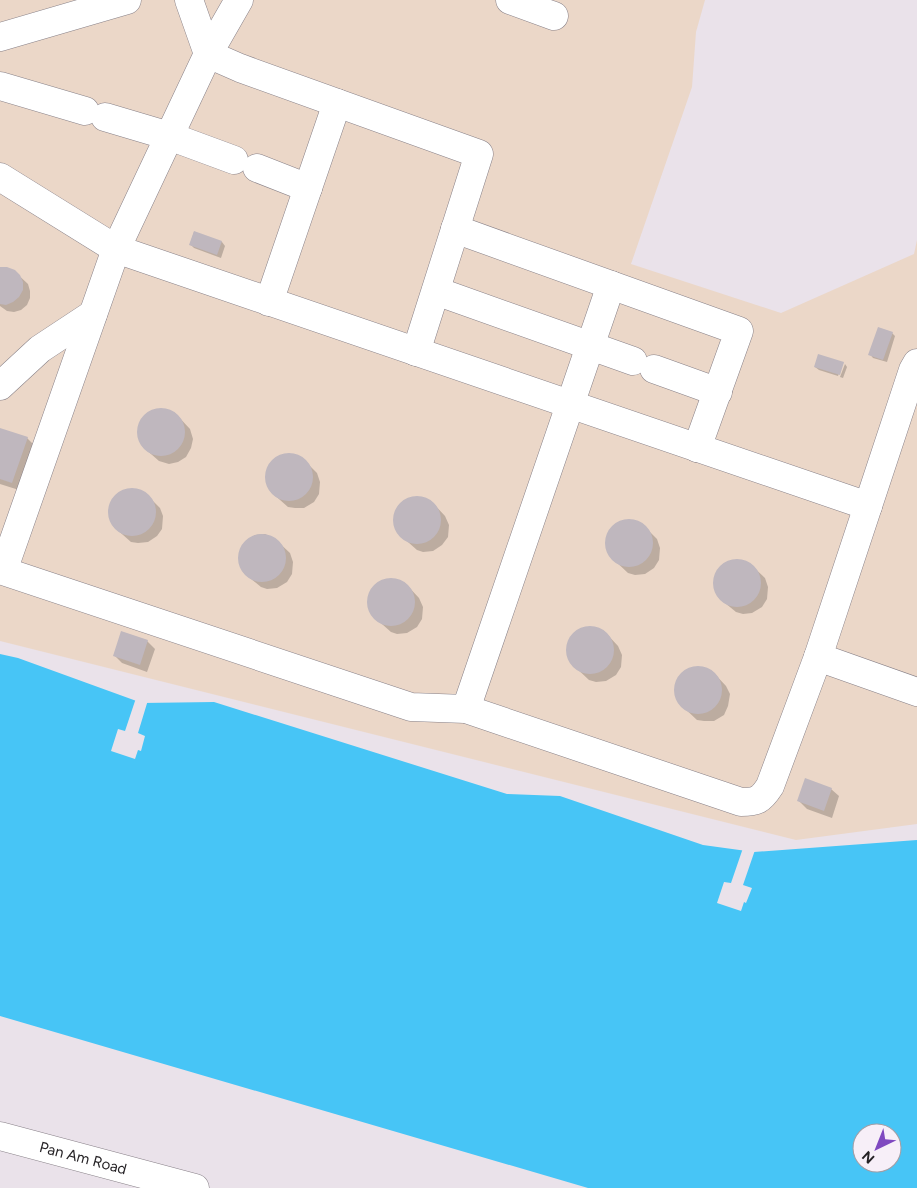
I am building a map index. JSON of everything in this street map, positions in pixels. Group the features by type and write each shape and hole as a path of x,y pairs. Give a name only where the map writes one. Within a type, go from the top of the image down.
{"street":[{"path":"0,37 127,0"},
{"path":"189,0 208,54 240,68 480,154 416,352"},
{"path":"239,0 208,54 116,249 2,570 411,708 466,709 741,802 753,802 763,797 770,786 818,658 913,370 917,363"},
{"path":"510,0 554,16"},
{"path":"0,86 170,136 308,188"},
{"path":"269,302 337,103"},
{"path":"0,177 116,249 868,506"},
{"path":"455,229 739,331 697,448"},
{"path":"466,709 611,285"},
{"path":"436,291 718,392"},
{"path":"0,386 40,349 93,314"},
{"path":"818,658 917,692"},
{"name":"Pan Am Road","path":"0,1136 195,1188"}],"shaded area":[{"path":"0,0 705,0 696,32 692,87 631,264 781,313 914,254 917,240 917,824 796,840 0,641"}],"water":[{"path":"0,654 18,658 142,703 214,702 507,794 560,796 703,845 754,852 917,840 917,1188 588,1188 0,1016"}],"pier":[{"path":"136,698 148,700 138,733 145,736 141,751 138,750 135,759 111,751 118,729 125,731"},
{"path":"743,848 755,850 743,885 752,888 741,911 717,903 724,882 731,883"}],"building":[{"path":"194,231 222,241 217,255 189,245"},
{"path":"0,267 15,270 23,282 23,290 19,297 6,305 0,304"},
{"path":"878,327 893,332 883,360 868,355"},
{"path":"818,354 844,362 840,375 814,367"},
{"path":"156,408 166,408 178,415 185,427 185,437 178,449 166,456 156,456 148,452 141,445 137,437 137,427 141,419 148,412"},
{"path":"0,428 28,437 12,483 0,479"},
{"path":"284,453 294,453 306,460 313,472 313,482 306,494 294,501 284,501 276,497 269,490 265,482 265,472 269,464 276,457"},
{"path":"127,488 137,488 149,495 156,507 156,517 149,529 137,536 127,536 119,532 112,525 108,517 108,507 112,499 119,492"},
{"path":"412,496 422,496 434,503 441,515 441,525 434,537 422,544 412,544 404,540 397,533 393,525 393,515 397,507 404,500"},
{"path":"624,519 634,519 646,526 653,538 653,548 646,560 634,567 624,567 616,563 609,556 605,548 605,538 609,530 616,523"},
{"path":"257,534 267,534 279,541 286,553 286,563 279,575 267,582 257,582 249,578 242,571 238,563 238,553 242,545 249,538"},
{"path":"732,559 742,559 754,566 761,578 761,588 754,600 742,607 732,607 724,603 717,596 713,588 713,578 717,570 724,563"},
{"path":"386,578 396,578 408,585 415,597 415,607 408,619 396,626 386,626 378,622 371,615 367,607 367,597 371,589 378,582"},
{"path":"585,626 595,626 607,633 614,645 614,655 607,667 595,674 585,674 577,670 570,663 566,655 566,645 570,637 577,630"},
{"path":"121,631 148,640 140,665 113,656"},
{"path":"693,666 703,666 715,673 722,685 722,695 715,707 703,714 693,714 685,710 678,703 674,695 674,685 678,677 685,670"},
{"path":"805,778 832,788 824,811 797,801"}]}
